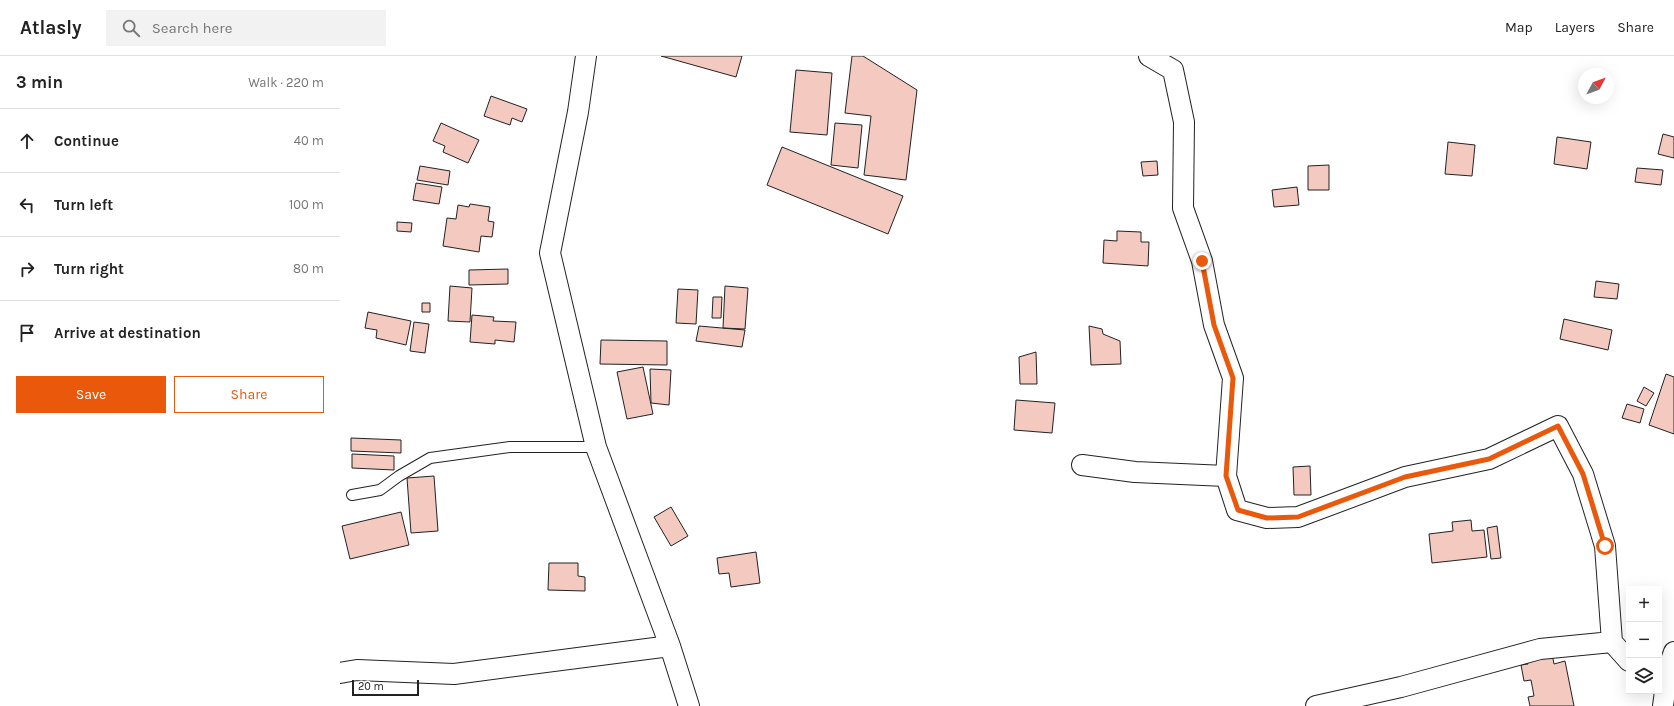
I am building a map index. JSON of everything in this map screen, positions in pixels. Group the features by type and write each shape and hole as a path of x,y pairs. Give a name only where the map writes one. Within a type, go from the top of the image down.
{"street":[{"path":"586,56 578,112 550,253 596,447 670,646 688,706"},
{"path":"1149,56 1173,70 1184,122 1183,208 1202,261 1214,325 1233,378 1226,476 1238,510 1267,518 1298,517 1405,477 1489,459 1558,426 1583,474 1605,546 1612,642 1626,658"},
{"path":"1082,465 1136,472 1226,476"},
{"path":"1316,706 1401,687 1540,649 1612,642"},
{"path":"340,673 357,670 454,674 670,646"},
{"path":"1660,699 1674,652"}],"lane":[{"path":"352,495 380,490 430,458 510,447 596,447"}],"building":[{"path":"661,56 742,56 736,77"},
{"path":"852,56 863,56 917,90 906,180 864,175 871,116 845,113"},
{"path":"796,70 832,73 827,135 790,132"},
{"path":"491,96 527,109 522,122 512,118 510,125 484,116"},
{"path":"441,123 479,140 468,163 443,152 445,146 433,141"},
{"path":"835,123 862,125 858,168 831,165"},
{"path":"1663,134 1674,137 1674,158 1658,154"},
{"path":"1557,137 1591,142 1587,169 1554,164"},
{"path":"1448,142 1475,145 1472,176 1445,174"},
{"path":"782,147 903,196 888,234 767,185"},
{"path":"1157,161 1158,175 1143,176 1141,162"},
{"path":"1329,165 1329,190 1308,190 1308,166"},
{"path":"420,166 450,171 448,185 417,180"},
{"path":"1637,168 1663,170 1661,185 1635,182"},
{"path":"416,183 442,187 439,204 413,200"},
{"path":"1297,187 1299,205 1274,207 1272,190"},
{"path":"470,204 490,207 488,221 494,222 492,237 481,236 479,252 443,246 447,218 456,219 458,205 469,207"},
{"path":"397,222 412,223 411,232 397,231"},
{"path":"1117,231 1141,232 1141,242 1149,242 1148,266 1103,263 1104,240 1117,241"},
{"path":"508,269 508,284 469,285 469,270"},
{"path":"1596,281 1619,284 1617,299 1594,297"},
{"path":"450,286 472,288 470,322 448,321"},
{"path":"725,286 748,288 745,329 723,328"},
{"path":"678,289 698,290 696,324 676,323"},
{"path":"713,297 722,297 721,318 712,318"},
{"path":"422,303 430,303 430,312 422,312"},
{"path":"368,312 411,321 406,345 376,338 377,330 365,328"},
{"path":"472,315 494,317 493,321 516,322 514,342 495,340 495,344 470,342"},
{"path":"1564,319 1612,330 1608,350 1560,339"},
{"path":"414,322 429,324 425,353 410,351"},
{"path":"699,326 745,330 742,347 696,341"},
{"path":"1089,326 1102,329 1103,334 1120,341 1121,364 1091,365"},
{"path":"601,340 667,341 667,365 600,364"},
{"path":"1036,352 1037,384 1020,384 1019,357"},
{"path":"643,367 653,414 627,419 617,372"},
{"path":"650,369 671,370 669,405 651,403"},
{"path":"1666,374 1674,377 1674,434 1649,425"},
{"path":"1644,387 1654,393 1646,406 1637,401"},
{"path":"1016,400 1055,403 1052,433 1014,430"},
{"path":"1627,404 1644,409 1640,423 1622,418"},
{"path":"351,438 401,440 401,453 351,451"},
{"path":"352,454 394,456 394,470 352,468"},
{"path":"1310,466 1311,495 1294,495 1293,467"},
{"path":"434,476 438,531 411,533 407,478"},
{"path":"671,507 688,536 671,546 654,517"},
{"path":"401,512 409,545 350,559 342,526"},
{"path":"1471,520 1472,531 1484,530 1487,557 1432,563 1429,534 1453,531 1452,522"},
{"path":"1497,526 1501,558 1491,559 1487,528"},
{"path":"756,552 760,583 731,587 729,573 719,574 717,558"},
{"path":"549,563 578,563 578,576 585,577 585,591 548,590"},
{"path":"1552,654 1554,664 1565,661 1574,706 1530,706 1528,697 1534,696 1531,680 1524,681 1521,665 1528,664 1527,659"}],"route":[{"path":"1202,261 1214,325 1233,378 1226,476 1238,510 1267,518 1298,517 1405,477 1489,459 1558,426 1583,474 1605,546"}]}
